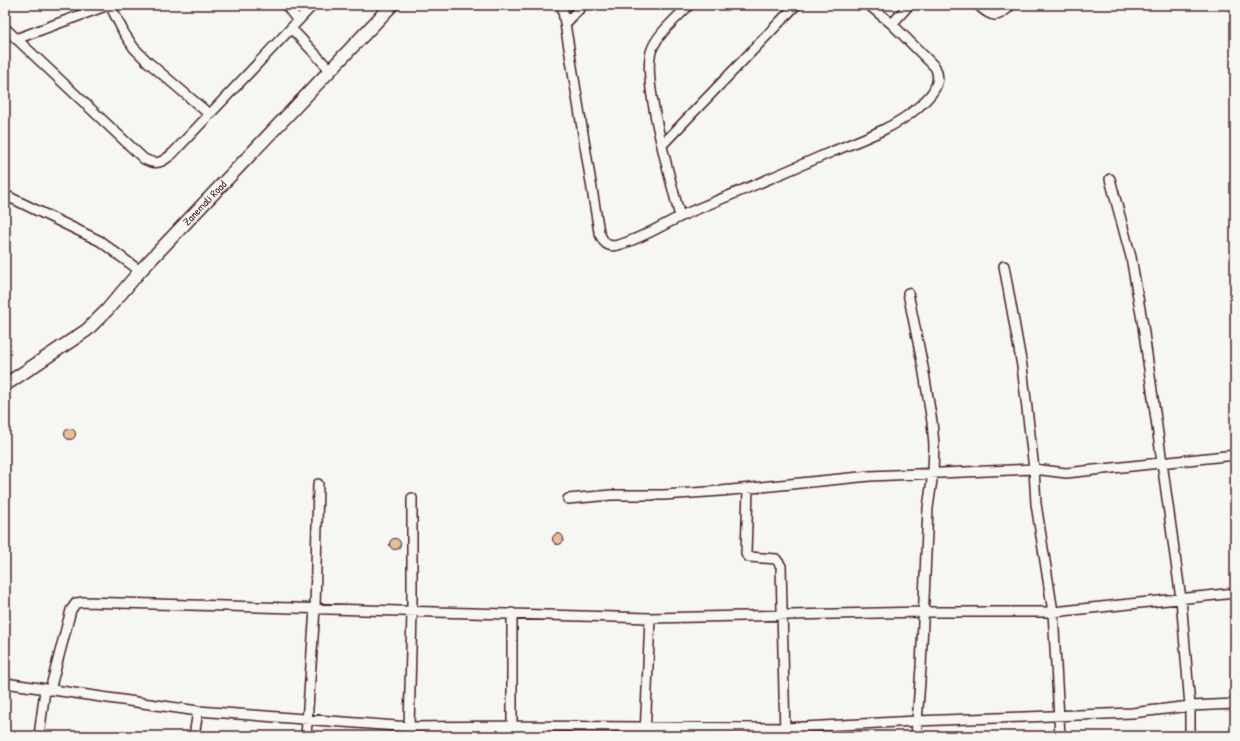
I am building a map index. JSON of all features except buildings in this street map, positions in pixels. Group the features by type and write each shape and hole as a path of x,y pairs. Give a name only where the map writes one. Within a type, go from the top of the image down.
{"street":[{"path":"16,39 109,5 124,34 134,48 148,62 209,114"},
{"path":"286,5 298,21"},
{"path":"5,28 144,160 152,163 160,163 166,160 313,5"},
{"name":"Zanemali Road","path":"5,384 86,330 107,310 140,272 392,5"},
{"path":"562,5 599,232 603,242 609,246 618,246 680,217 879,132 914,110 931,95 936,87 938,74 935,67 892,24 869,5"},
{"path":"565,24 582,5"},
{"path":"680,217 662,146 649,78 648,62 651,49 657,39 689,5"},
{"path":"662,146 796,5"},
{"path":"892,24 909,5"},
{"path":"978,5 987,13 996,16 1002,15 1012,5"},
{"path":"291,28 331,71"},
{"path":"1110,179 1131,257 1143,326 1181,599 1190,706 1190,736"},
{"path":"5,195 100,241 140,272"},
{"path":"1004,266 1022,366 1034,469 1036,504 1053,612 1060,736"},
{"path":"908,293 932,422 933,473 928,508 921,667 916,736"},
{"path":"568,499 604,495 664,495 748,489 862,477 933,473 1034,469 1066,473 1235,455"},
{"path":"306,736 315,609 318,484"},
{"path":"748,489 746,554 749,557 776,559 779,562 782,572 785,732"},
{"path":"409,727 412,612 412,498"},
{"path":"39,736 48,690 71,610 76,603 92,602 650,618 923,612 1053,612 1235,593"},
{"path":"512,613 512,736"},
{"path":"645,732 650,618"},
{"path":"5,683 198,711 308,720 409,727 512,726 645,732 785,732 916,721 1132,713 1190,706 1235,704"},
{"path":"194,736 198,711"}]}
